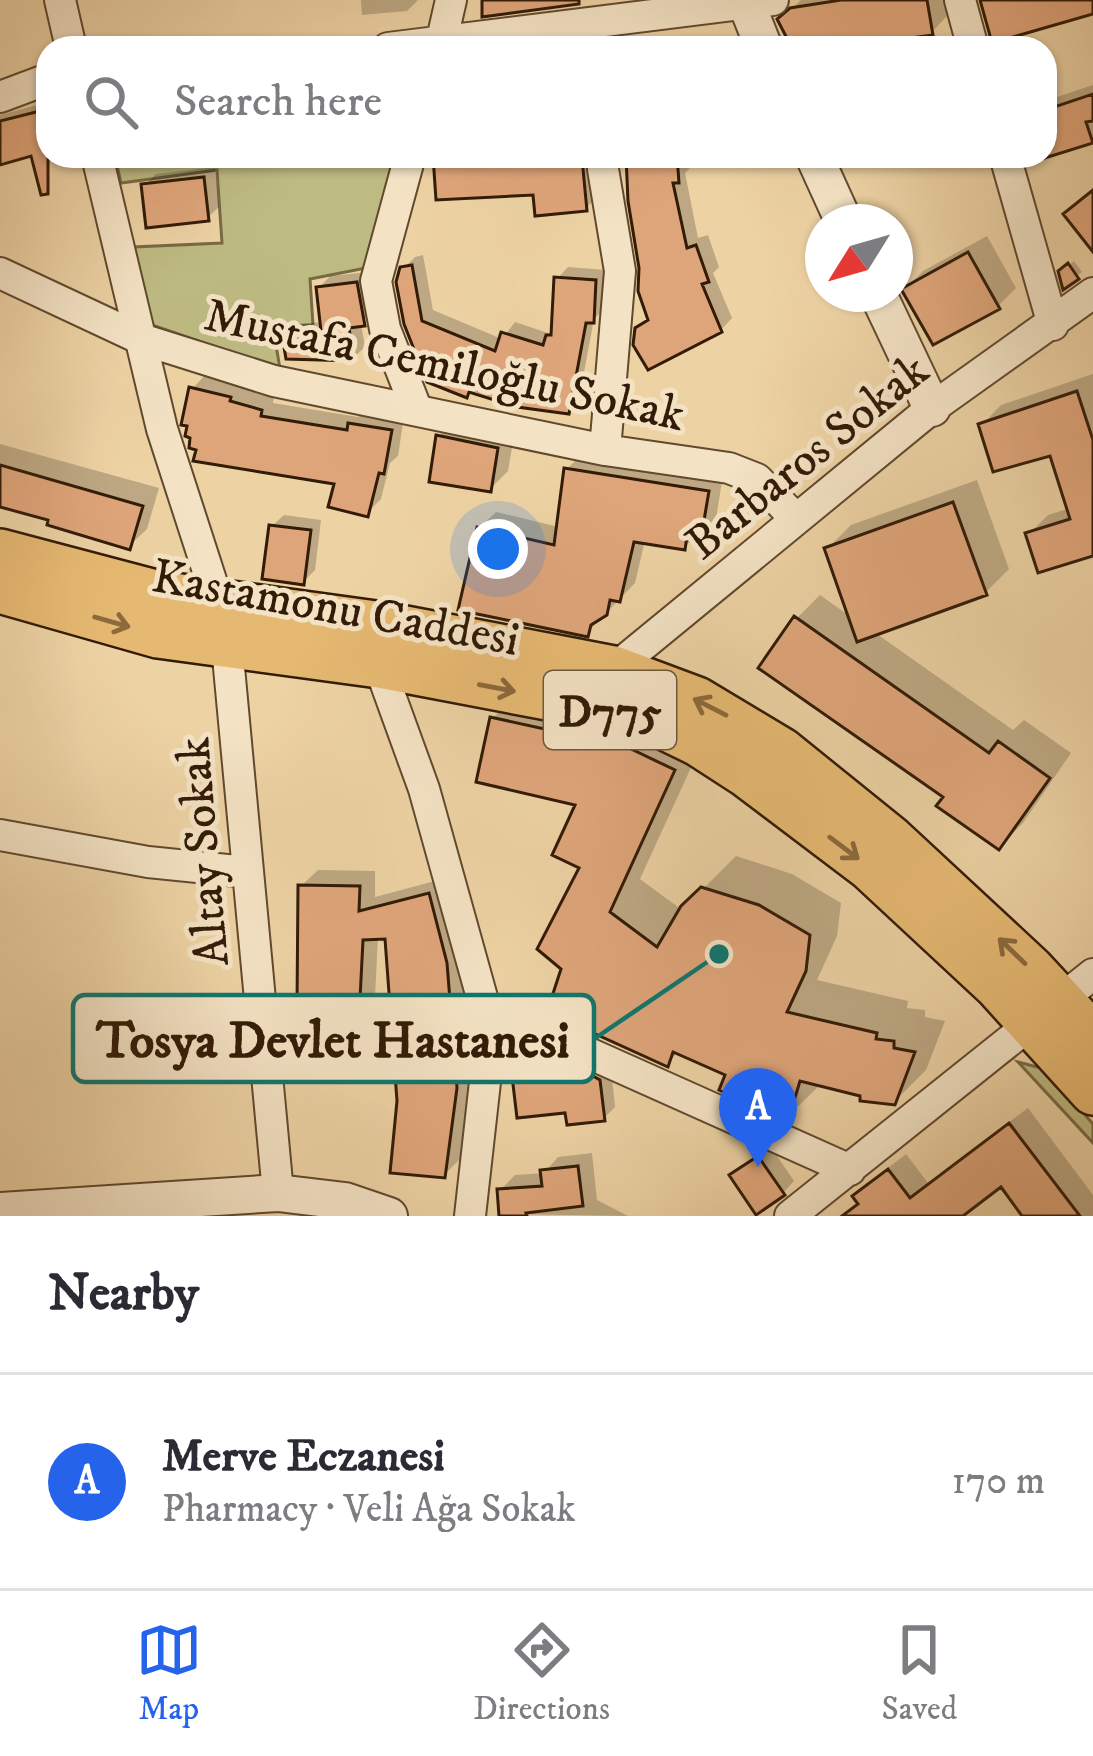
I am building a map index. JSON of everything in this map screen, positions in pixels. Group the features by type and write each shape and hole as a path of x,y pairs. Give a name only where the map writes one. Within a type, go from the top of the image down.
{"main road":[{"name":"Kastamonu Caddesi","path":"0,552 158,594 223,625 379,665 697,700 782,752 891,839 1062,999 1093,1036"},
{"name":"Kastamonu Caddesi","path":"0,590 158,635 223,625 390,626 607,688"},
{"name":"Kastamonu Caddesi","path":"1062,999 1093,1092"}],"street":[{"path":"60,0 68,36"},
{"path":"443,36 451,0"},
{"path":"960,0 970,36"},
{"path":"512,36 755,2 762,36"},
{"path":"0,97 36,84"},
{"name":"Altay Sokak","path":"100,168 180,491 223,625 278,1193"},
{"path":"407,168 376,281 385,329 416,408"},
{"path":"819,168 836,204"},
{"path":"1008,168 1054,325"},
{"path":"603,169 620,271 605,450"},
{"name":"Mustafa Cemiloğlu Sokak","path":"0,273 141,339 274,381 605,450 729,468 757,479 796,519"},
{"name":"Barbaros Sokak","path":"607,688 796,519 932,408 1093,293"},
{"path":"887,312 932,408"},
{"path":"379,665 424,789 488,1019 470,1216"},
{"path":"0,835 148,862 247,872"},
{"path":"790,1216 1062,999"},
{"path":"488,1019 575,1047 850,1170"},
{"path":"0,1210 278,1193 345,1201 389,1216"}],"shaded area":[{"path":"118,168 394,168 366,268 310,279 313,325 273,327 280,369 152,325 134,247 222,243 217,170 121,183"},
{"path":"1018,1062 1045,1069 1093,1124 1093,1143"}],"building":[{"path":"482,0 579,0 579,4 482,17"},
{"path":"841,0 927,0 933,35 786,36 777,19 790,8"},
{"path":"980,0 1093,0 1093,14 1016,36 990,36"},
{"path":"1093,94 1093,121 1086,122 1093,143 1057,154 1057,106"},
{"path":"36,112 36,168 48,168 48,194 41,195 31,156 0,165 0,121"},
{"path":"434,168 583,168 587,211 535,216 533,195 436,200"},
{"path":"627,168 678,168 679,183 673,183 687,248 696,245 709,282 702,284 722,332 648,370 633,345 635,328 648,320 638,291"},
{"path":"204,177 209,221 146,228 141,184"},
{"path":"1093,190 1093,252 1063,214"},
{"path":"968,252 1000,309 933,345 913,310 913,282"},
{"path":"1068,263 1079,279 1063,290 1058,271"},
{"path":"412,265 422,321 495,351 501,332 543,345 546,335 551,335 554,277 596,280 594,323 586,323 569,414 517,407 469,392 467,398 427,382 404,324 396,282 400,267"},
{"path":"357,282 365,326 349,328 354,361 286,359 282,335 321,331 316,287"},
{"path":"189,387 231,397 230,401 262,410 261,416 347,430 348,423 392,430 384,474 379,473 368,517 328,507 334,484 193,461 196,450 189,448 187,426 181,425"},
{"path":"1077,391 1093,440 1093,556 1038,573 1025,533 1070,519 1050,456 993,472 978,424"},
{"path":"436,435 498,448 491,492 429,482"},
{"path":"0,465 143,506 130,550 0,507"},
{"path":"564,468 709,491 701,538 687,536 685,550 634,542 620,602 610,600 607,615 591,625 588,637 458,610 477,527 554,545"},
{"path":"953,502 987,595 857,642 824,548"},
{"path":"269,525 311,530 304,585 262,579"},
{"path":"794,616 989,753 998,741 1050,778 999,850 936,806 943,797 758,668"},
{"path":"490,717 604,742 606,737 675,770 610,912 657,947 681,906 701,887 759,905 810,935 806,971 787,1012 877,1033 876,1039 894,1041 894,1048 915,1052 895,1105 860,1101 860,1096 800,1081 788,1121 719,1090 725,1075 673,1052 668,1067 547,1012 561,969 537,949 579,868 552,855 575,805 476,782"},
{"path":"298,885 360,886 359,911 429,893 447,963 457,1088 445,1178 390,1173 397,1101 385,939 363,940 356,1077 299,1074"},
{"path":"555,1071 556,1078 589,1074 600,1080 605,1121 567,1125 565,1113 517,1118 512,1076"},
{"path":"1009,1123 1080,1216 1022,1216 1001,1187 963,1216 842,1216 858,1204 852,1196 888,1169 910,1198"},
{"path":"758,1156 785,1195 756,1215 729,1175"},
{"path":"578,1166 583,1206 499,1216 497,1189 542,1186 540,1170"}],"place":[{"name":"Tosya Devlet Hastanesi","path":"719,954"},
{"name":"Merve Eczanesi","path":"758,1167"}]}
